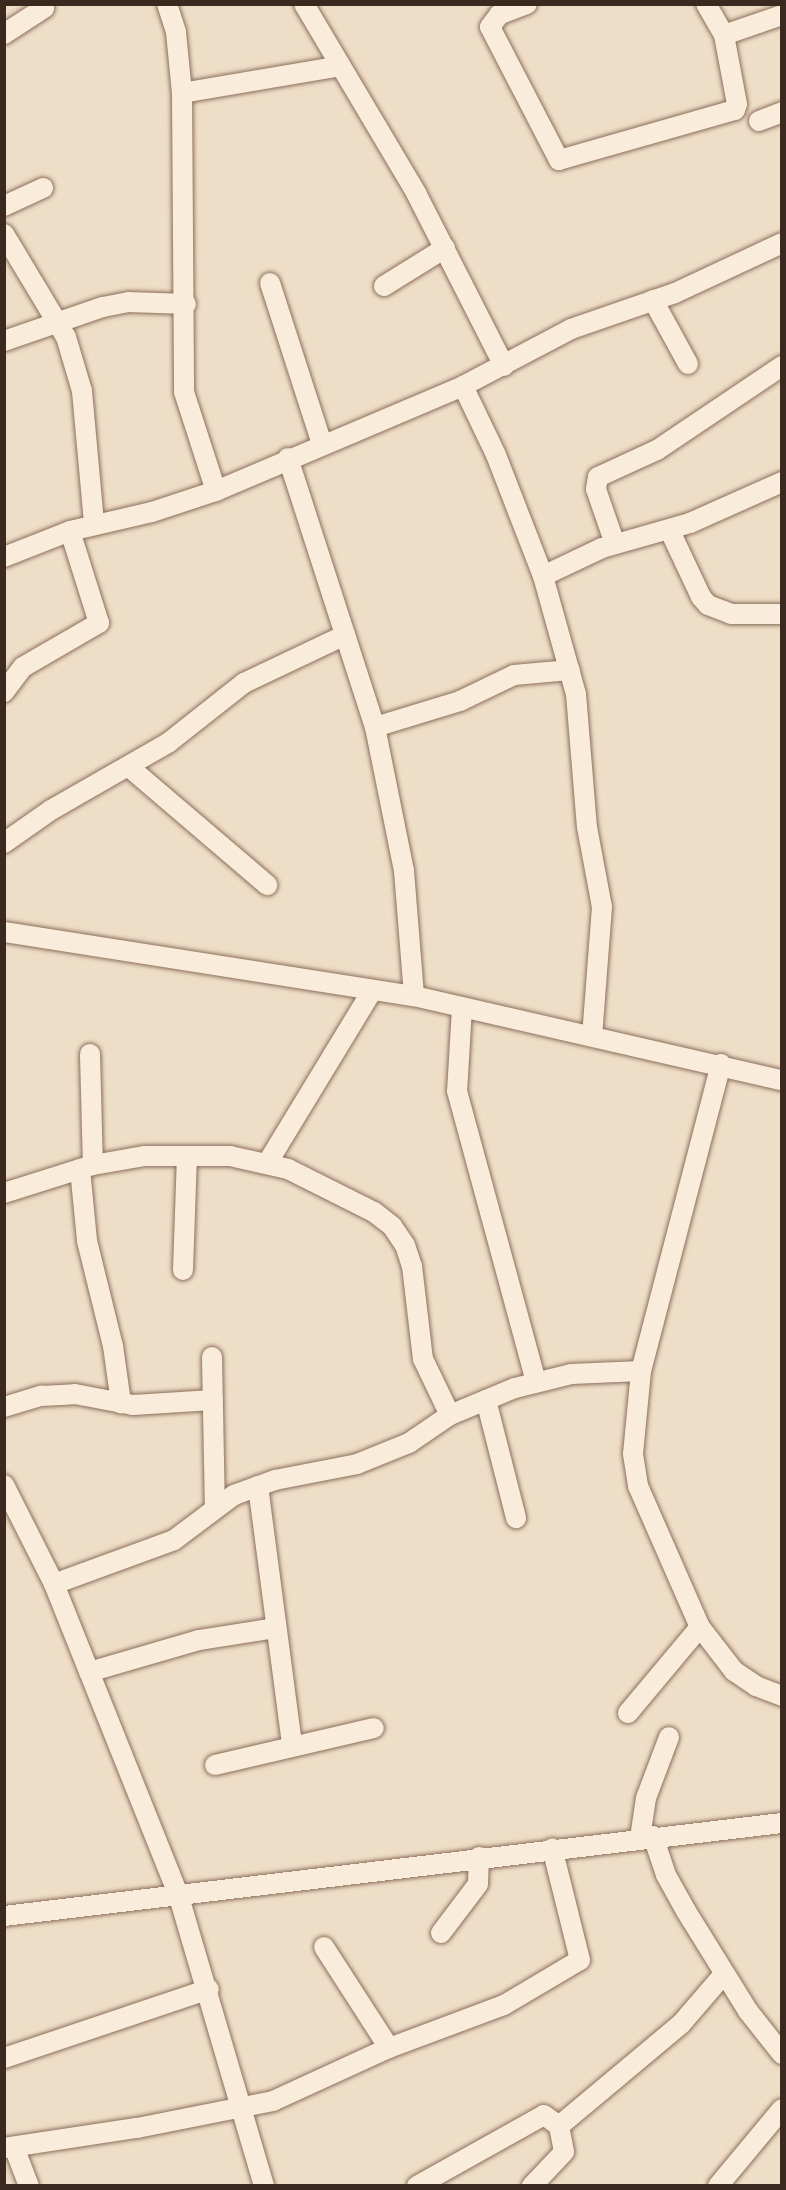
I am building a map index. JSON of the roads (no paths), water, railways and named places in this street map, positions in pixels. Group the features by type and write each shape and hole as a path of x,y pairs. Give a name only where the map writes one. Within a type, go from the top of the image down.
{"street":[{"path":"167,4 176,32 182,93 186,304 184,392 216,491"},
{"path":"304,4 445,248 504,366"},
{"path":"527,4 499,15 490,27 559,160 735,110 737,104 724,35 706,4"},
{"path":"4,34 44,8"},
{"path":"724,35 782,15"},
{"path":"182,93 341,66"},
{"path":"759,120 782,112"},
{"path":"4,207 43,188"},
{"path":"4,234 58,322 82,391 94,524"},
{"path":"4,557 70,531 152,512 216,491 288,458 463,386 571,329 653,300 782,243"},
{"path":"384,286 445,248"},
{"path":"270,284 322,444"},
{"path":"653,300 688,364"},
{"path":"4,341 58,322 129,302 186,304"},
{"path":"615,544 596,489 598,477 657,450 782,366"},
{"path":"463,386 496,455 543,576 570,669 577,703 586,827 602,907 592,1036"},
{"path":"288,458 375,727 404,871 414,996"},
{"path":"543,576 615,544 670,531 782,482"},
{"path":"4,692 23,668 99,623 70,531"},
{"path":"670,531 701,597 708,605 730,614 782,614"},
{"path":"4,843 51,810 168,743 244,683 345,635"},
{"path":"375,727 460,701 514,675 570,669"},
{"path":"129,767 267,885"},
{"path":"4,932 414,996 721,1064 782,1080"},
{"path":"268,1162 372,991"},
{"path":"462,1008 457,1091 536,1382"},
{"path":"90,1054 87,1240 112,1346 121,1403"},
{"path":"721,1064 641,1371 633,1419 633,1454 638,1486 700,1627 734,1671 782,1696"},
{"path":"4,1193 87,1167 145,1156 186,1156 268,1162 374,1212 392,1226 405,1245 412,1266 423,1359 450,1415"},
{"path":"183,1270 186,1156"},
{"path":"212,1357 215,1508"},
{"path":"54,1584 174,1540 215,1508 258,1486 357,1464 409,1443 450,1415 486,1400 536,1382 571,1374 641,1371"},
{"path":"4,1407 41,1396 75,1394 121,1403 213,1400"},
{"path":"486,1400 516,1518"},
{"path":"4,1485 54,1584 179,1897 209,1989 264,2186"},
{"path":"258,1486 292,1744"},
{"path":"628,1713 700,1627"},
{"path":"89,1672 199,1640 276,1628"},
{"path":"215,1765 292,1744 374,1728"},
{"path":"669,1737 646,1798 647,1837 671,1884 724,1974 782,2054"},
{"path":"4,1916 179,1897 552,1848 781,1824"},
{"path":"29,2186 9,2148 243,2107 303,2089 389,2048 504,2005 580,1960 552,1848"},
{"path":"441,1933 478,1884 479,1857"},
{"path":"324,1947 389,2048"},
{"path":"559,2126 681,2024 724,1974"},
{"path":"4,2058 209,1989"},
{"path":"718,2186 782,2109"},
{"path":"417,2186 538,2116 551,2117 559,2126 564,2152 532,2186"}]}
